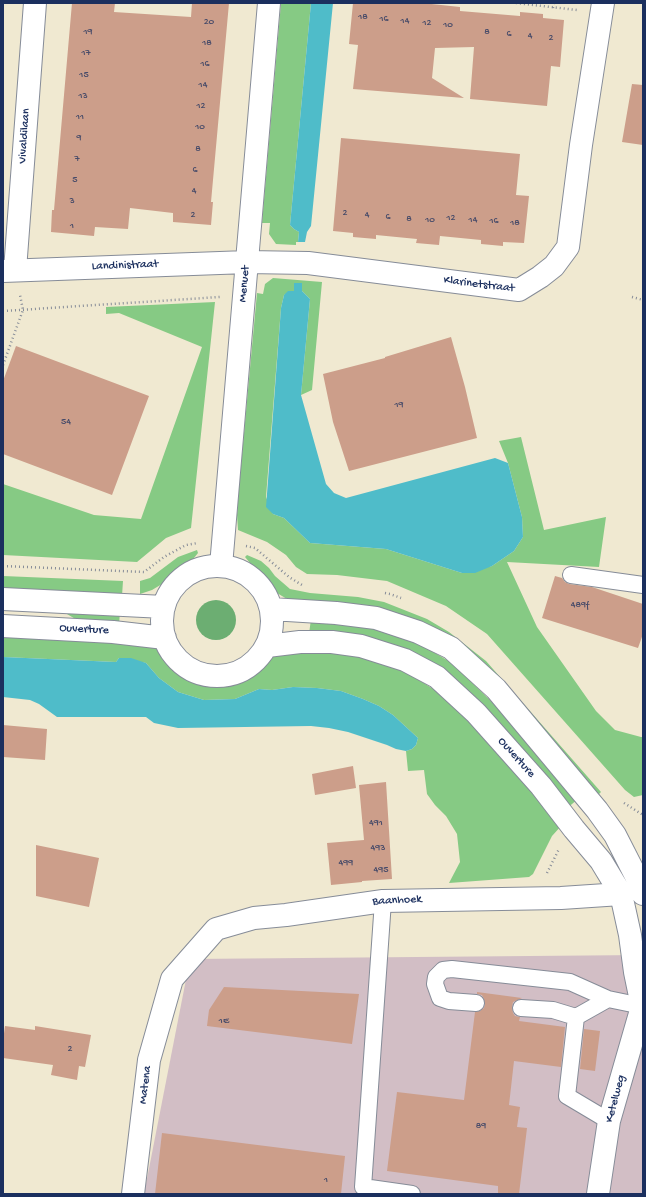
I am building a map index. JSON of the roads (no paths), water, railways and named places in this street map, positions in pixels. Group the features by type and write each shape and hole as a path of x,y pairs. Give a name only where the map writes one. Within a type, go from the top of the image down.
{"street":[{"name":"Vivaldilaan","path":"9,271 35,3"},
{"name":"Menuet","path":"221,566 269,3"},
{"name":"Klarinetstraat","path":"247,262 308,263 519,290 540,277 554,266 568,247 581,145 602,8"},
{"name":"Landinistraat","path":"9,271 247,262"},
{"path":"221,566 235,569 245,574 258,584 271,609 272,630 267,646 257,659 245,669 230,675 213,676 198,673 184,664 172,653 165,638 162,624 164,607 169,593 177,584 188,575 200,569 221,566"},
{"path":"3,599 164,607"},
{"path":"271,609 336,613 376,618 418,632 451,648 496,689 598,810 615,835 642,888"},
{"name":"Ouverture","path":"3,626 113,632 165,638"},
{"name":"Ouverture","path":"267,646 300,642 332,642 361,646 405,660 437,677 476,713 541,786 574,829 601,860 621,894 630,935 635,972 642,1005"},
{"name":"Baanhoek","path":"172,979 216,930 254,918 384,901 554,898 621,894 642,888"},
{"name":"Matena","path":"133,1194 149,1060 172,979"},
{"name":"Ketelweg","path":"598,1194 609,1121 642,1005"}],"lane":[{"path":"571,575 643,585"},
{"path":"384,901 363,1188 412,1194"},
{"path":"476,1003 449,1001 440,998 434,984 436,977 443,970 452,969 570,982 608,999 642,1005"},
{"path":"521,1008 553,1010 576,1017 608,999"},
{"path":"576,1017 567,1096 609,1121"}],"water":[{"path":"311,3 333,3 311,226 307,232 305,242 298,242 299,232 290,225"},
{"path":"294,283 302,283 302,291 310,299 301,395 326,484 334,493 346,498 495,458 508,463 522,517 523,537 514,551 492,566 475,573 462,573 386,549 310,543 284,518 273,514 266,507 281,308 284,295 288,291 294,291"},
{"path":"3,657 116,662 119,658 131,658 146,663 159,678 178,692 204,700 235,699 259,689 272,690 293,687 341,691 379,706 393,715 418,738 416,745 412,749 406,751 396,749 348,732 311,726 178,728 154,723 146,717 57,717 39,704 30,700 3,697"}]}
